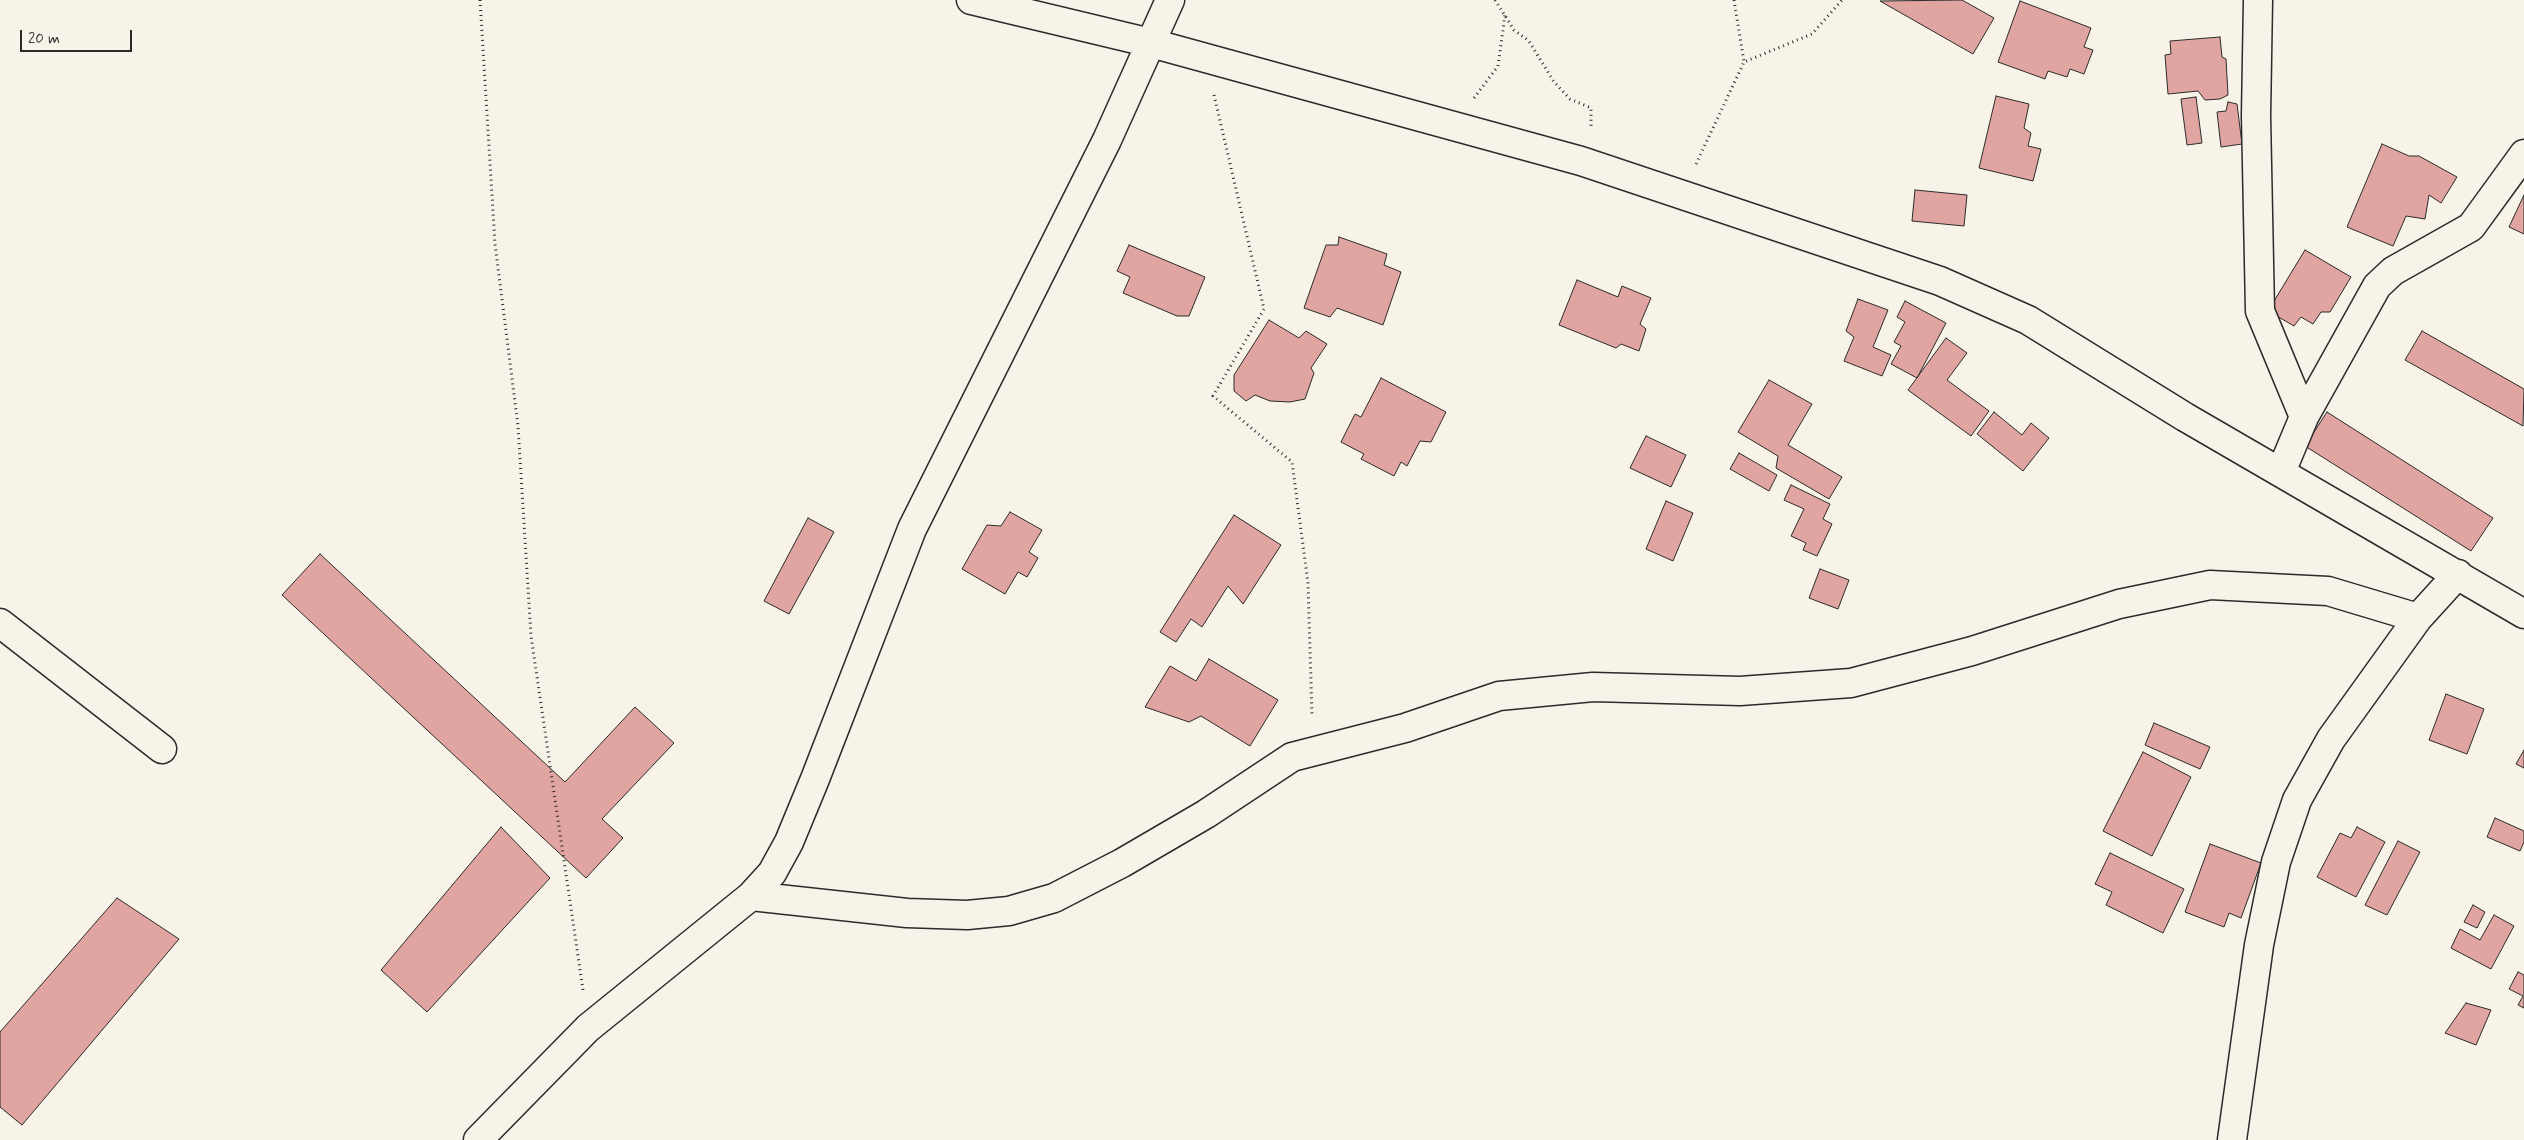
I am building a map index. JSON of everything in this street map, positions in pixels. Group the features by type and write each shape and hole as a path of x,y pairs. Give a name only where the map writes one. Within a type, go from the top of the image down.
{"street":[{"path":"971,0 1152,43 1592,165 1940,281 2028,320 2186,417 2524,614"},
{"path":"478,1140 588,1028 751,896 772,873 789,842 912,529 1103,149 1170,0"},
{"path":"2258,0 2256,116 2260,311 2304,417"},
{"path":"2281,472 2304,417 2377,286 2393,271 2471,227 2524,154"},
{"path":"2232,1140 2258,945 2276,862 2297,800 2331,739 2418,618 2458,574"},
{"path":"751,896 908,913 967,915 1009,910 1054,898 1122,863 1206,814 1292,757 1405,728 1499,696 1593,687 1740,691 1851,683 1972,651 2119,604 2210,585 2328,591 2418,618"},
{"path":"0,623 162,750"}],"path":[{"path":"480,0 494,244 518,426 531,636 588,1028"},
{"path":"1495,0 1514,30 1529,41 1554,82 1570,99 1591,108 1592,165"},
{"path":"1682,195 1744,62 1734,0"},
{"path":"1744,62 1812,34 1842,0"},
{"path":"1458,127 1469,104 1498,66 1505,14"},
{"path":"1205,58 1264,309 1213,396 1292,462 1308,583 1312,751"}],"building":[{"path":"1962,0 1994,18 1973,54 1880,1"},
{"path":"2020,1 2091,28 2084,47 2093,50 2084,74 2070,69 2067,77 2048,71 2045,79 1998,62"},
{"path":"2220,37 2222,57 2226,59 2228,95 2220,99 2205,100 2198,91 2168,94 2165,55 2171,54 2170,41"},
{"path":"1996,96 2029,104 2024,128 2031,133 2028,146 2041,149 2033,181 1979,168"},
{"path":"2196,97 2202,143 2187,145 2181,99"},
{"path":"2228,102 2237,104 2242,144 2221,147 2217,112 2226,111"},
{"path":"2382,144 2409,156 2419,156 2457,177 2441,203 2429,195 2425,219 2406,216 2393,246 2347,227"},
{"path":"1915,190 1967,195 1964,226 1912,221"},
{"path":"2524,195 2524,234 2509,227"},
{"path":"1339,237 1387,254 1384,265 1401,272 1383,325 1337,308 1330,317 1304,308 1326,245 1338,245"},
{"path":"1129,245 1205,277 1189,316 1177,316 1123,293 1130,277 1117,271"},
{"path":"2305,250 2351,277 2330,312 2321,312 2313,324 2301,317 2294,326 2268,311"},
{"path":"1577,280 1618,297 1622,286 1651,298 1640,324 1646,329 1639,351 1621,344 1616,348 1559,325"},
{"path":"1858,299 1888,310 1873,347 1891,355 1882,376 1844,361 1854,337 1846,331"},
{"path":"1905,301 1946,323 1917,378 1891,364 1901,346 1894,342 1905,322 1897,317"},
{"path":"1269,320 1299,338 1306,331 1327,344 1311,368 1314,373 1305,399 1290,402 1270,401 1255,395 1246,401 1234,391 1234,375"},
{"path":"2422,331 2524,389 2523,426 2405,360"},
{"path":"1946,338 1967,353 1947,380 1989,411 1971,436 1908,390"},
{"path":"1381,378 1446,412 1431,442 1420,441 1407,466 1401,462 1394,476 1361,459 1364,454 1341,442 1355,414 1361,417"},
{"path":"1769,380 1812,404 1788,445 1842,477 1829,499 1776,468 1778,456 1738,432"},
{"path":"1994,412 2022,435 2031,423 2049,438 2023,471 1977,434"},
{"path":"2327,412 2493,518 2471,551 2305,446"},
{"path":"1646,436 1686,455 1671,487 1630,468"},
{"path":"1739,453 1777,475 1769,491 1730,469"},
{"path":"1791,485 1830,504 1823,519 1832,524 1817,556 1803,550 1806,543 1791,536 1804,509 1784,500"},
{"path":"1666,501 1693,513 1673,561 1646,549"},
{"path":"1010,512 1042,530 1029,552 1038,558 1027,577 1018,572 1005,594 962,569 987,525 1001,526"},
{"path":"1234,515 1281,545 1243,604 1228,586 1202,627 1191,619 1176,642 1160,632"},
{"path":"808,518 834,532 789,614 764,601"},
{"path":"320,554 565,782 635,707 674,743 602,819 623,838 586,878 282,595"},
{"path":"1820,569 1849,580 1838,609 1809,598"},
{"path":"1209,659 1278,700 1250,746 1201,716 1189,722 1145,707 1170,666 1196,681"},
{"path":"2446,694 2484,709 2467,754 2429,740"},
{"path":"2154,723 2210,747 2200,769 2145,745"},
{"path":"2524,750 2524,768 2516,764"},
{"path":"2143,752 2191,777 2152,856 2103,831"},
{"path":"2495,818 2524,831 2524,842 2520,851 2487,837"},
{"path":"501,827 550,878 427,1012 381,970"},
{"path":"2357,827 2385,842 2356,897 2317,877 2340,833 2351,838"},
{"path":"2398,841 2420,852 2387,915 2365,905"},
{"path":"2210,844 2261,863 2241,918 2229,913 2224,927 2185,912"},
{"path":"2110,853 2184,889 2163,933 2106,905 2112,892 2095,884"},
{"path":"117,898 179,939 22,1125 0,1107 0,1032"},
{"path":"2473,905 2485,912 2477,928 2464,922"},
{"path":"2494,915 2514,926 2491,969 2451,948 2460,929 2480,940"},
{"path":"2518,972 2524,975 2524,1008 2518,1005 2523,996 2509,989"},
{"path":"2466,1003 2491,1010 2476,1045 2445,1033"}]}
